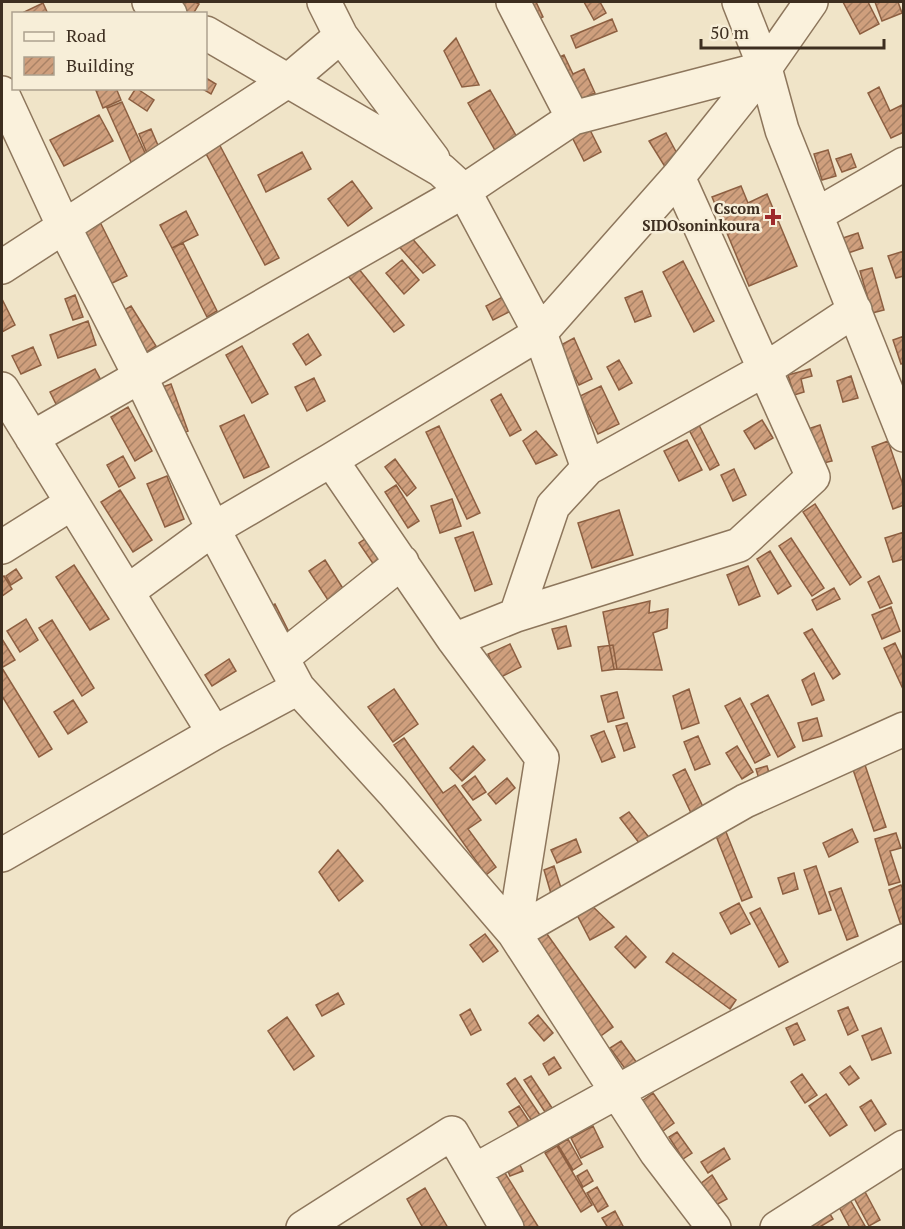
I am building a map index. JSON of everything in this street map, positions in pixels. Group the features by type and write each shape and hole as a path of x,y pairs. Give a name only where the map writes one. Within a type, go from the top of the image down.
{"street":[{"path":"149,2 166,12"},
{"path":"324,2 341,36 452,180 540,333 588,468"},
{"path":"513,2 573,118"},
{"path":"739,2 765,68 783,130 816,215 855,310 895,386 903,435"},
{"path":"127,592 213,529 540,333 678,177 765,68 812,2"},
{"path":"207,34 289,80 452,180"},
{"path":"2,267 289,80 341,36"},
{"path":"32,438 140,376 452,180 573,118 765,68"},
{"path":"2,93 64,227 140,376 213,529 298,688 393,792 514,933 656,1152 714,1227"},
{"path":"816,215 903,164"},
{"path":"454,640 516,615 739,545 813,477 678,177"},
{"path":"516,615 553,506 588,468 766,369 855,310"},
{"path":"2,389 214,733"},
{"path":"331,460 454,640 542,758 514,933"},
{"path":"2,547 72,503"},
{"path":"282,658 402,562"},
{"path":"2,855 214,733 298,688"},
{"path":"514,933 745,801 903,729"},
{"path":"474,1171 616,1092 903,941"},
{"path":"303,1227 452,1133 507,1227"},
{"path":"777,1227 903,1147"}],"building":[{"path":"158,2 195,2 199,4 194,12 172,12"},
{"path":"520,2 536,2 543,17 530,23"},
{"path":"584,2 600,2 606,13 594,20"},
{"path":"843,2 868,2 879,24 860,34"},
{"path":"875,2 898,2 902,13 882,21"},
{"path":"43,3 47,12 24,12"},
{"path":"612,19 617,31 576,48 571,36"},
{"path":"456,38 479,85 462,87 444,51"},
{"path":"564,55 573,74 584,69 595,93 572,103 553,60"},
{"path":"207,79 216,84 211,94 204,90 207,90"},
{"path":"879,87 890,111 902,105 904,108 904,132 891,138 868,93"},
{"path":"96,90 117,90 121,100 103,108"},
{"path":"135,90 139,90 154,100 147,111 129,99"},
{"path":"490,90 518,139 496,152 468,103"},
{"path":"122,102 150,164 135,171 107,108"},
{"path":"99,115 113,141 64,166 50,140"},
{"path":"588,126 601,152 584,161 571,135"},
{"path":"151,129 163,157 151,163 139,134"},
{"path":"666,133 681,161 667,170 649,141"},
{"path":"217,140 279,258 265,265 203,148"},
{"path":"828,150 836,176 822,180 814,154"},
{"path":"302,152 311,169 266,192 258,175"},
{"path":"851,154 856,167 842,172 836,159"},
{"path":"352,181 372,208 348,226 328,199"},
{"path":"741,186 748,203 767,194 797,266 749,286 712,197"},
{"path":"186,211 198,235 172,248 160,225"},
{"path":"98,218 127,276 100,289 72,232"},
{"path":"404,229 435,265 423,273 393,240"},
{"path":"858,233 863,248 842,255 837,240"},
{"path":"183,243 217,311 207,317 172,248"},
{"path":"904,251 904,276 896,278 888,256"},
{"path":"402,260 419,280 404,294 386,273"},
{"path":"683,261 714,321 694,332 663,272"},
{"path":"354,263 404,325 394,332 344,271"},
{"path":"872,268 884,310 872,313 860,271"},
{"path":"642,291 651,316 635,322 625,298"},
{"path":"75,295 83,317 73,320 65,299"},
{"path":"506,295 513,310 493,320 486,306"},
{"path":"2,299 15,325 2,332"},
{"path":"131,306 156,346 139,357 114,316"},
{"path":"88,321 96,345 58,358 50,335"},
{"path":"308,334 321,355 306,365 293,344"},
{"path":"904,336 904,363 901,364 893,340"},
{"path":"574,338 592,379 579,385 559,346"},
{"path":"242,346 268,394 252,403 226,355"},
{"path":"33,347 41,365 21,374 12,356"},
{"path":"619,360 632,383 619,390 607,367"},
{"path":"95,369 103,384 58,408 50,392"},
{"path":"810,369 812,376 801,379 804,392 794,395 788,375"},
{"path":"851,376 858,398 843,402 837,381"},
{"path":"314,378 325,401 307,411 295,387"},
{"path":"171,384 188,431 174,436 157,389"},
{"path":"601,386 619,424 598,434 580,396"},
{"path":"501,394 521,430 510,436 491,400"},
{"path":"128,407 152,451 135,461 111,417"},
{"path":"244,415 269,467 244,478 220,426"},
{"path":"762,420 773,438 755,449 744,431"},
{"path":"697,421 719,465 710,470 687,426"},
{"path":"820,425 832,461 819,464 808,429"},
{"path":"439,426 480,513 467,519 426,432"},
{"path":"536,431 557,455 536,464 523,441"},
{"path":"687,440 702,470 679,481 664,451"},
{"path":"888,441 904,488 904,505 893,509 872,447"},
{"path":"123,456 135,478 119,487 107,465"},
{"path":"395,459 416,488 407,496 385,467"},
{"path":"734,469 746,495 733,501 721,475"},
{"path":"167,476 184,519 165,527 147,484"},
{"path":"396,485 419,521 408,528 385,492"},
{"path":"120,490 152,540 133,552 101,502"},
{"path":"452,499 461,526 440,533 431,506"},
{"path":"815,504 861,577 850,585 803,512"},
{"path":"619,510 633,555 592,568 578,523"},
{"path":"473,532 492,584 475,591 455,538"},
{"path":"904,532 904,559 893,562 885,538"},
{"path":"368,537 383,559 374,565 359,543"},
{"path":"791,538 824,588 812,596 779,546"},
{"path":"770,551 791,586 778,594 757,559"},
{"path":"325,560 344,590 328,600 309,571"},
{"path":"74,565 109,619 90,630 56,577"},
{"path":"748,566 760,596 739,605 727,575"},
{"path":"16,569 22,578 11,585 6,576"},
{"path":"4,576 12,589 2,596 2,577"},
{"path":"879,576 892,603 880,608 868,582"},
{"path":"834,588 840,599 817,610 812,600"},
{"path":"650,601 649,613 668,609 667,628 653,633 662,670 614,669 603,612"},
{"path":"275,604 292,638 264,609"},
{"path":"891,607 900,631 882,639 872,615"},
{"path":"26,619 38,640 20,652 7,631"},
{"path":"52,620 94,688 82,696 39,628"},
{"path":"566,626 571,646 558,649 552,629"},
{"path":"812,629 840,674 833,679 804,633"},
{"path":"2,639 15,660 3,667 2,665"},
{"path":"895,643 904,662 903,689 884,648"},
{"path":"510,644 521,667 499,678 488,654"},
{"path":"613,645 617,669 602,671 598,647"},
{"path":"229,659 236,671 212,686 205,675"},
{"path":"2,668 52,749 39,757 2,696"},
{"path":"814,673 824,700 812,705 802,680"},
{"path":"394,689 418,724 393,742 368,707"},
{"path":"689,689 699,723 682,729 673,696"},
{"path":"617,692 624,718 608,722 601,696"},
{"path":"768,695 795,747 778,757 751,704"},
{"path":"740,698 770,755 755,763 725,706"},
{"path":"73,700 87,722 68,734 54,712"},
{"path":"817,718 822,736 803,741 798,723"},
{"path":"627,723 635,747 624,751 616,726"},
{"path":"604,731 615,757 602,762 591,736"},
{"path":"698,736 710,764 695,770 684,742"},
{"path":"404,738 443,793 455,785 481,820 468,829 496,867 486,875 394,745"},
{"path":"473,746 485,760 462,781 450,768"},
{"path":"737,746 753,772 742,779 726,753"},
{"path":"848,755 864,762 886,827 874,831"},
{"path":"767,766 770,776 759,779 756,769"},
{"path":"685,769 704,809 692,815 673,775"},
{"path":"475,776 486,792 473,800 462,786"},
{"path":"507,778 515,788 496,804 488,794"},
{"path":"629,812 655,845 646,852 620,818"},
{"path":"724,827 752,897 742,901 714,831"},
{"path":"852,829 858,842 829,857 823,843"},
{"path":"896,833 901,848 890,851 900,882 889,885 875,839"},
{"path":"576,839 581,852 557,863 551,850"},
{"path":"338,850 363,881 339,901 319,872"},
{"path":"554,866 563,894 552,897 544,870"},
{"path":"816,866 831,910 819,914 804,870"},
{"path":"794,873 798,889 783,894 778,878"},
{"path":"901,885 904,891 904,924 901,925 889,890"},
{"path":"841,888 858,936 847,940 829,892"},
{"path":"588,902 614,927 590,940 574,909"},
{"path":"739,903 750,924 731,934 720,913"},
{"path":"760,908 788,962 779,967 750,913"},
{"path":"542,927 613,1027 598,1038 527,938"},
{"path":"485,934 498,951 483,962 470,945"},
{"path":"626,936 646,957 635,968 615,947"},
{"path":"673,953 736,1000 730,1009 666,962"},
{"path":"338,993 344,1004 322,1016 316,1005"},
{"path":"848,1007 858,1030 848,1035 838,1011"},
{"path":"470,1009 481,1030 471,1035 460,1015"},
{"path":"538,1015 553,1033 544,1041 529,1023"},
{"path":"287,1017 314,1056 294,1070 268,1031"},
{"path":"797,1023 805,1040 794,1045 786,1028"},
{"path":"881,1028 891,1053 872,1060 862,1036"},
{"path":"621,1041 637,1063 626,1070 610,1048"},
{"path":"554,1057 561,1068 549,1075 543,1064"},
{"path":"850,1066 859,1078 849,1085 840,1073"},
{"path":"802,1074 817,1095 805,1103 791,1082"},
{"path":"531,1076 558,1117 551,1121 524,1080"},
{"path":"515,1078 542,1118 534,1124 507,1084"},
{"path":"653,1093 674,1123 663,1131 642,1101"},
{"path":"826,1094 847,1125 830,1136 809,1106"},
{"path":"871,1100 886,1124 875,1131 860,1107"},
{"path":"519,1106 534,1129 525,1136 509,1112"},
{"path":"593,1126 603,1147 581,1158 571,1138"},
{"path":"677,1132 692,1153 683,1159 669,1137"},
{"path":"568,1139 582,1164 573,1170 558,1145"},
{"path":"557,1146 592,1205 581,1212 545,1153"},
{"path":"724,1148 730,1159 708,1173 701,1162"},
{"path":"517,1159 523,1171 510,1176 505,1164"},
{"path":"500,1165 539,1228 524,1228 490,1171"},
{"path":"587,1170 593,1181 583,1187 577,1176"},
{"path":"712,1175 727,1199 714,1206 700,1184"},
{"path":"597,1187 608,1206 598,1212 587,1193"},
{"path":"425,1188 448,1228 423,1228 407,1199"},
{"path":"863,1188 880,1220 869,1226 852,1194"},
{"path":"849,1198 865,1226 861,1228 850,1228 838,1205"},
{"path":"827,1209 833,1219 818,1228 806,1228"},
{"path":"615,1211 624,1228 608,1228 602,1218"}],"place":[{"name":"Cscom SIDOsoninkoura","path":"773,217"}]}
